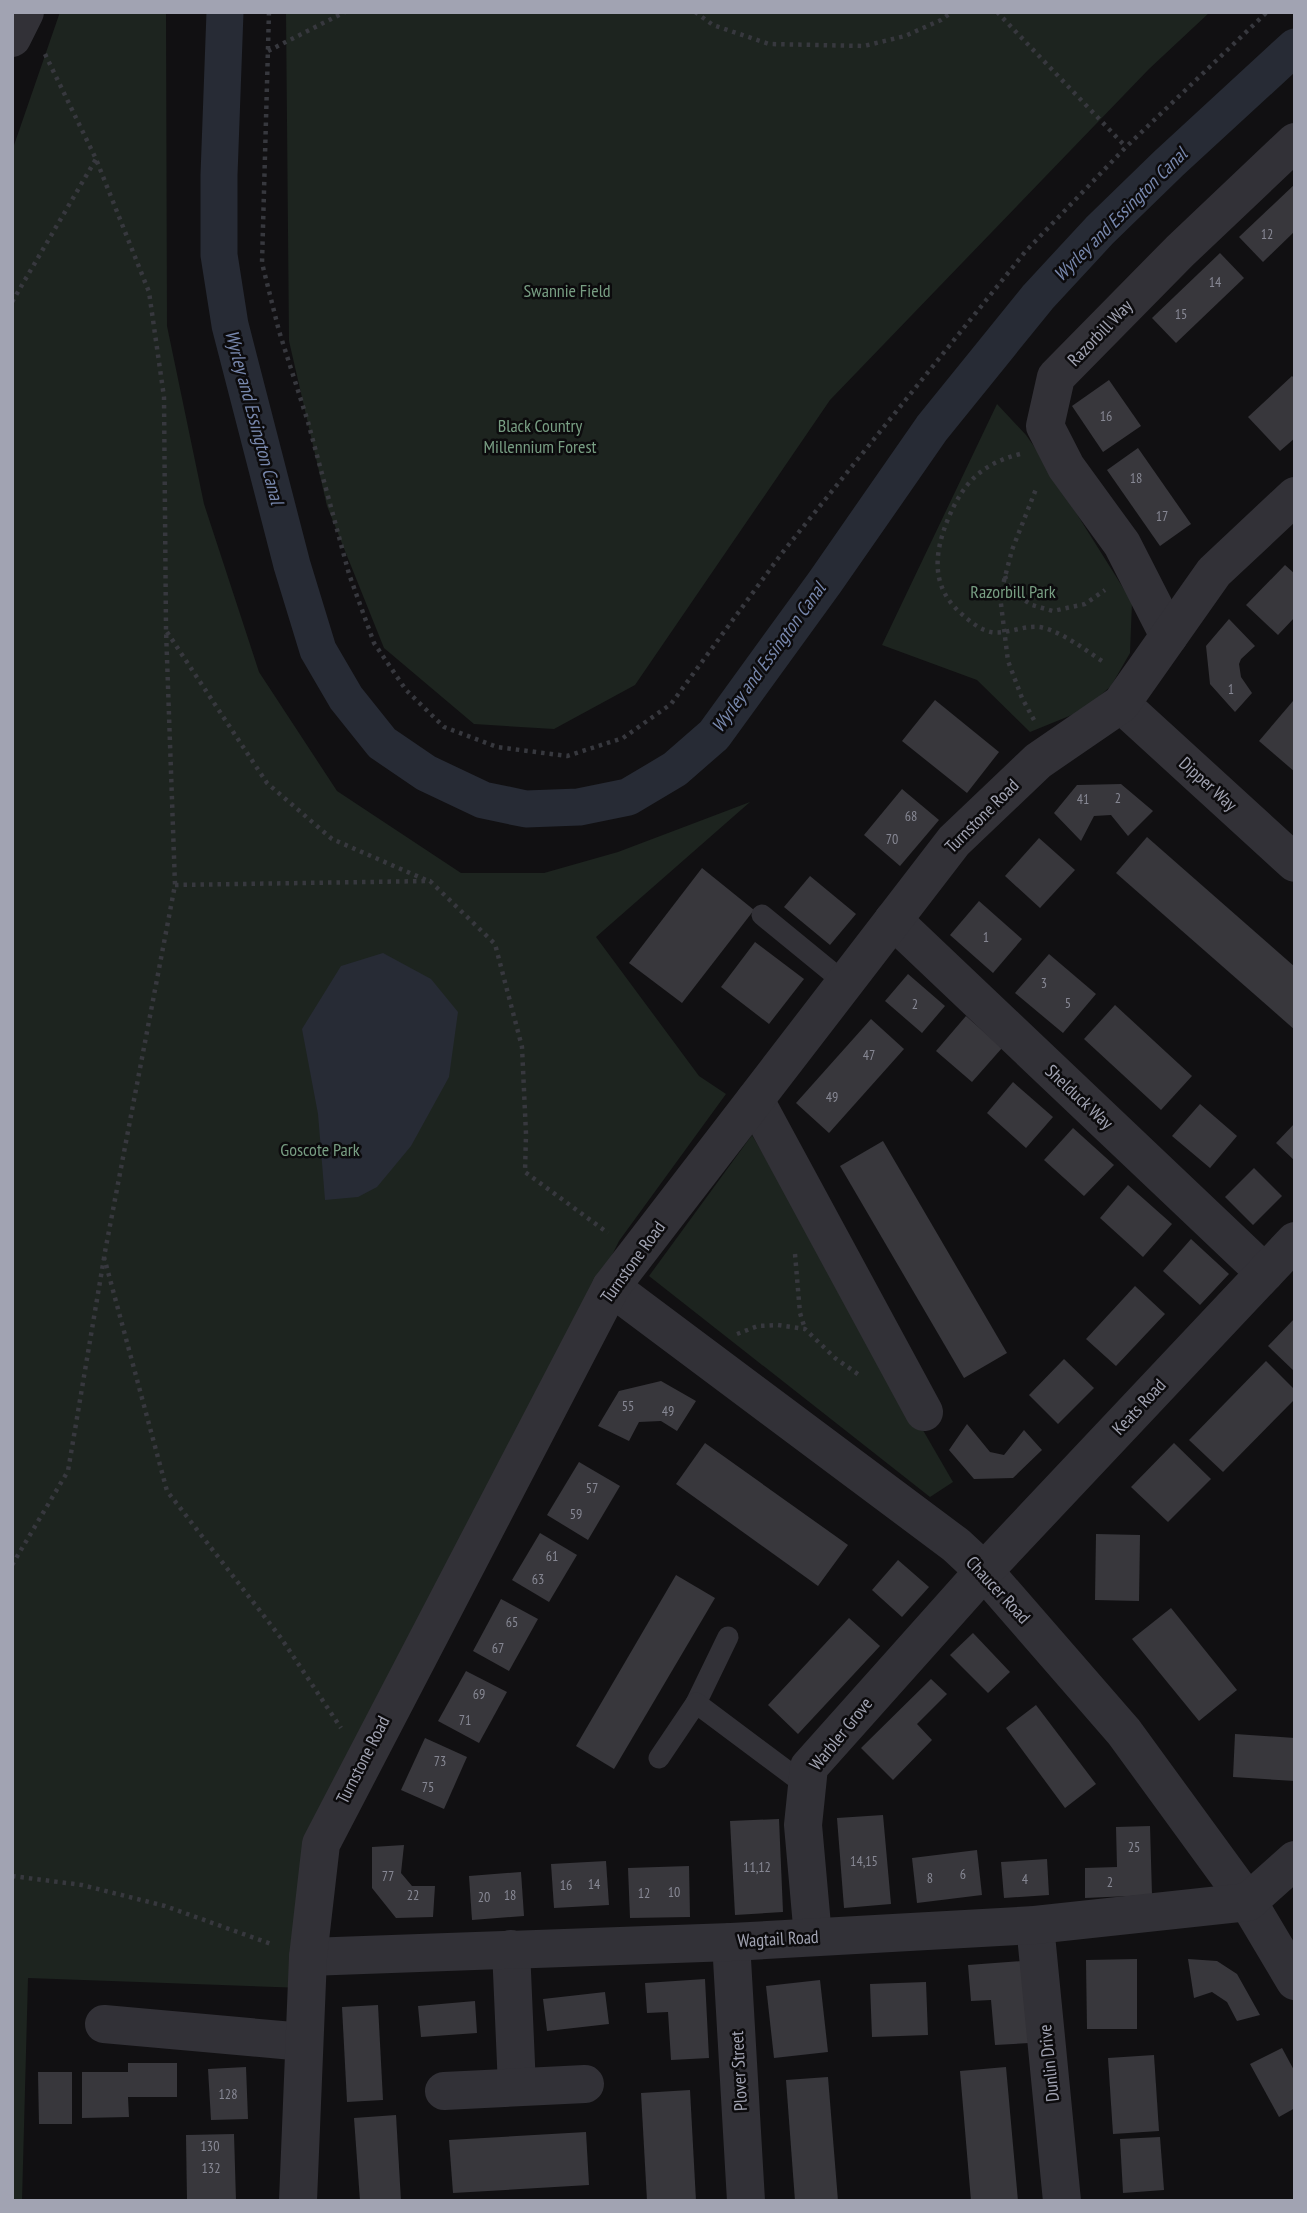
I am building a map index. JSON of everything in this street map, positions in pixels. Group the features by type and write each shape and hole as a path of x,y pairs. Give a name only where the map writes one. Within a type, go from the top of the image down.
{"street":[{"name":"Razorbill Way","path":"1045,426 1056,377 1180,251 1295,142"},
{"path":"1045,426 1066,467 1122,544 1169,636"},
{"name":"Turnstone Road","path":"299,2201 308,1957 321,1844 611,1287 954,841 1038,761 1121,704 1214,572 1295,496"},
{"name":"Dipper Way","path":"1121,704 1295,863"},
{"name":"Shelduck Way","path":"893,920 1265,1273"},
{"path":"755,1100 919,1403"},
{"name":"Keats Road","path":"984,1571 1295,1241"},
{"name":"Chaucer Road","path":"611,1287 956,1545 984,1571 1124,1732 1248,1902 1295,1981"},
{"name":"Warbler Grove","path":"813,1937 803,1825 809,1767 984,1571"},
{"path":"1248,1902 1295,1860"},
{"name":"Wagtail Road","path":"308,1957 732,1942 1035,1925 1248,1902"},
{"name":"Dunlin Drive","path":"1035,1925 1062,2201"},
{"name":"Plover Street","path":"732,1942 746,2201"},
{"path":"511,1950 517,2087"},
{"path":"104,2024 304,2042"},
{"path":"444,2091 584,2084"}],"lane":[{"path":"762,915 845,983"},
{"path":"659,1758 696,1703 728,1637"},
{"path":"696,1703 807,1786"}],"path":[{"path":"269,12 262,263 349,574 374,643 406,690 444,727 497,747 567,756 623,738 671,704 782,553 1026,253 1126,147 1267,12"},
{"path":"268,51 345,12"},
{"path":"695,12 713,25 769,44 864,46 905,36 952,12"},
{"path":"997,12 1126,147"},
{"path":"12,1565 68,1471 104,1257 175,886 166,630 164,397 149,292 96,159 46,55 18,28"},
{"path":"12,302 96,159"},
{"path":"1045,426 1038,452 1001,460 969,480 958,497 942,535 936,566 940,584 958,612 982,629 993,633 1042,627 1072,640 1105,663 1111,686 1121,704"},
{"path":"1039,481 1012,550 1000,596 1009,661 1022,698 1053,750"},
{"path":"1005,575 1010,592 1032,605 1053,611 1085,604 1135,570"},
{"path":"166,630 267,783 332,839 430,881 495,944 522,1047 525,1172 637,1254"},
{"path":"175,886 430,881"},
{"path":"104,1257 167,1491 281,1638 362,1761"},
{"path":"704,1356 721,1341 758,1326 778,1325 805,1329 835,1358 868,1380 919,1403"},
{"path":"12,1876 82,1885 165,1906 308,1957"}],"green space":[{"name":"Goscote Park","path":"60,12 166,12 167,326 204,504 259,672 337,791 461,873 544,873 618,852 750,802 596,937 699,1076 726,1094 619,1241 320,1843 304,1988 28,1978 22,2201 12,2200 12,151"},
{"name":"Swannie Field","path":"286,12 1210,12 1149,69 830,400 635,685 554,729 474,724 384,648 327,506 289,341"},
{"name":"Razorbill Park","path":"997,404 1038,452 1132,602 1130,653 1111,686 1084,710 1030,732 977,680 882,645"},
{"path":"752,1135 953,1482 930,1497 649,1276"}],"shaded area":[{"path":"383,953 431,979 458,1012 449,1077 411,1146 377,1187 358,1197 325,1200 318,1114 302,1029 341,966"}],"building":[{"path":"1295,184 1295,231 1263,262 1239,237"},
{"path":"1220,253 1244,278 1176,343 1152,318"},
{"path":"1292,376 1295,379 1295,438 1280,451 1248,417"},
{"path":"1109,380 1141,426 1103,452 1072,406"},
{"path":"1138,448 1191,524 1160,546 1107,470"},
{"path":"1285,565 1295,574 1295,617 1278,635 1246,605"},
{"path":"1229,619 1255,646 1239,664 1241,677 1252,693 1235,712 1210,684 1206,646"},
{"path":"935,700 999,752 967,793 902,741"},
{"path":"1293,701 1295,703 1295,772 1259,741"},
{"path":"1121,784 1153,811 1128,836 1111,815 1094,816 1081,841 1054,813 1077,785"},
{"path":"902,789 939,820 900,866 864,835"},
{"path":"1147,837 1295,967 1295,1030 1116,873"},
{"path":"1039,838 1075,870 1040,908 1005,876"},
{"path":"702,868 754,910 682,1003 629,963"},
{"path":"810,876 856,914 830,945 784,907"},
{"path":"979,901 1022,939 993,973 950,935"},
{"path":"755,942 804,979 769,1024 721,987"},
{"path":"1049,954 1096,994 1063,1033 1015,993"},
{"path":"908,974 945,1006 922,1033 885,1001"},
{"path":"1115,1005 1192,1076 1161,1110 1084,1039"},
{"path":"966,1016 1002,1048 972,1082 936,1051"},
{"path":"871,1019 904,1049 829,1133 796,1103"},
{"path":"1013,1082 1053,1117 1026,1148 987,1113"},
{"path":"1200,1104 1237,1136 1210,1168 1172,1136"},
{"path":"1295,1123 1295,1161 1276,1143"},
{"path":"1073,1128 1114,1165 1084,1196 1044,1160"},
{"path":"883,1141 1007,1353 964,1378 840,1166"},
{"path":"1254,1168 1282,1196 1253,1225 1225,1197"},
{"path":"1128,1185 1172,1224 1143,1257 1100,1218"},
{"path":"1191,1239 1229,1274 1200,1305 1163,1271"},
{"path":"1135,1286 1165,1314 1116,1366 1086,1339"},
{"path":"1295,1318 1295,1372 1268,1346"},
{"path":"1064,1359 1094,1388 1058,1424 1029,1395"},
{"path":"1266,1361 1295,1390 1295,1399 1223,1472 1189,1440"},
{"path":"661,1381 696,1401 677,1431 661,1421 639,1422 629,1441 598,1426 619,1391"},
{"path":"967,1424 990,1452 1004,1455 1024,1430 1042,1450 1013,1478 974,1479 949,1450"},
{"path":"705,1443 848,1545 818,1586 676,1484"},
{"path":"1174,1443 1211,1479 1168,1522 1131,1487"},
{"path":"579,1462 620,1486 588,1540 547,1515"},
{"path":"540,1533 577,1555 549,1602 512,1580"},
{"path":"1096,1534 1140,1535 1139,1601 1095,1600"},
{"path":"898,1560 929,1587 902,1617 872,1590"},
{"path":"676,1575 715,1598 614,1769 576,1746"},
{"path":"501,1599 538,1619 509,1671 473,1651"},
{"path":"1171,1608 1237,1690 1199,1721 1132,1639"},
{"path":"849,1618 880,1646 798,1734 768,1705"},
{"path":"973,1633 1010,1672 988,1693 950,1655"},
{"path":"466,1671 507,1692 479,1743 438,1721"},
{"path":"931,1679 947,1694 917,1724 932,1740 893,1780 861,1748"},
{"path":"1036,1705 1096,1784 1065,1808 1006,1728"},
{"path":"1235,1734 1295,1738 1295,1781 1233,1777"},
{"path":"425,1738 467,1757 444,1809 401,1790"},
{"path":"883,1815 891,1904 844,1908 837,1818"},
{"path":"779,1819 783,1912 735,1915 730,1821"},
{"path":"1150,1826 1152,1895 1085,1898 1085,1868 1117,1867 1116,1827"},
{"path":"404,1845 401,1873 412,1886 435,1886 433,1917 396,1918 372,1888 372,1847"},
{"path":"977,1850 982,1895 917,1903 912,1858"},
{"path":"1047,1859 1049,1895 1004,1898 1001,1862"},
{"path":"606,1861 609,1905 554,1908 551,1864"},
{"path":"689,1866 690,1917 630,1918 628,1868"},
{"path":"521,1872 524,1916 472,1920 469,1876"},
{"path":"1137,1959 1137,2029 1087,2029 1086,1960"},
{"path":"1188,1959 1217,1961 1237,1974 1260,2015 1237,2021 1227,2002 1212,1992 1194,1998"},
{"path":"1022,1961 1029,2043 995,2045 991,2000 971,2001 968,1965"},
{"path":"705,1979 709,2058 671,2060 668,2012 647,2013 645,1983"},
{"path":"820,1980 828,2052 774,2058 766,1986"},
{"path":"926,1982 928,2035 872,2037 870,1984"},
{"path":"605,1992 609,2024 547,2031 543,1999"},
{"path":"475,2001 477,2033 421,2037 418,2006"},
{"path":"378,2005 383,2100 347,2102 342,2007"},
{"path":"1282,2048 1295,2072 1295,2108 1279,2117 1250,2064"},
{"path":"1154,2055 1159,2131 1113,2134 1108,2058"},
{"path":"128,2063 177,2063 177,2097 128,2097 129,2117 82,2118 82,2072 128,2072"},
{"path":"246,2067 248,2119 211,2120 208,2069"},
{"path":"1006,2067 1018,2201 971,2201 960,2071"},
{"path":"38,2072 72,2072 72,2124 39,2124"},
{"path":"828,2077 838,2201 795,2201 786,2080"},
{"path":"690,2090 696,2201 647,2201 641,2093"},
{"path":"396,2115 401,2201 360,2201 354,2118"},
{"path":"586,2132 589,2185 453,2193 449,2140"},
{"path":"234,2134 236,2201 187,2201 186,2135"},
{"path":"1160,2137 1164,2190 1123,2193 1120,2139"}],"waterway":[{"name":"Wyrley and Essington Canal","path":"225,12 219,255 230,325 292,565 318,650 346,698 382,743 426,773 483,800 526,809 579,807 628,797 675,769 714,735 932,428 1038,297 1100,230 1295,47"}],"park label":[{"name":"Black Country Millennium Forest","path":"540,436"}]}
